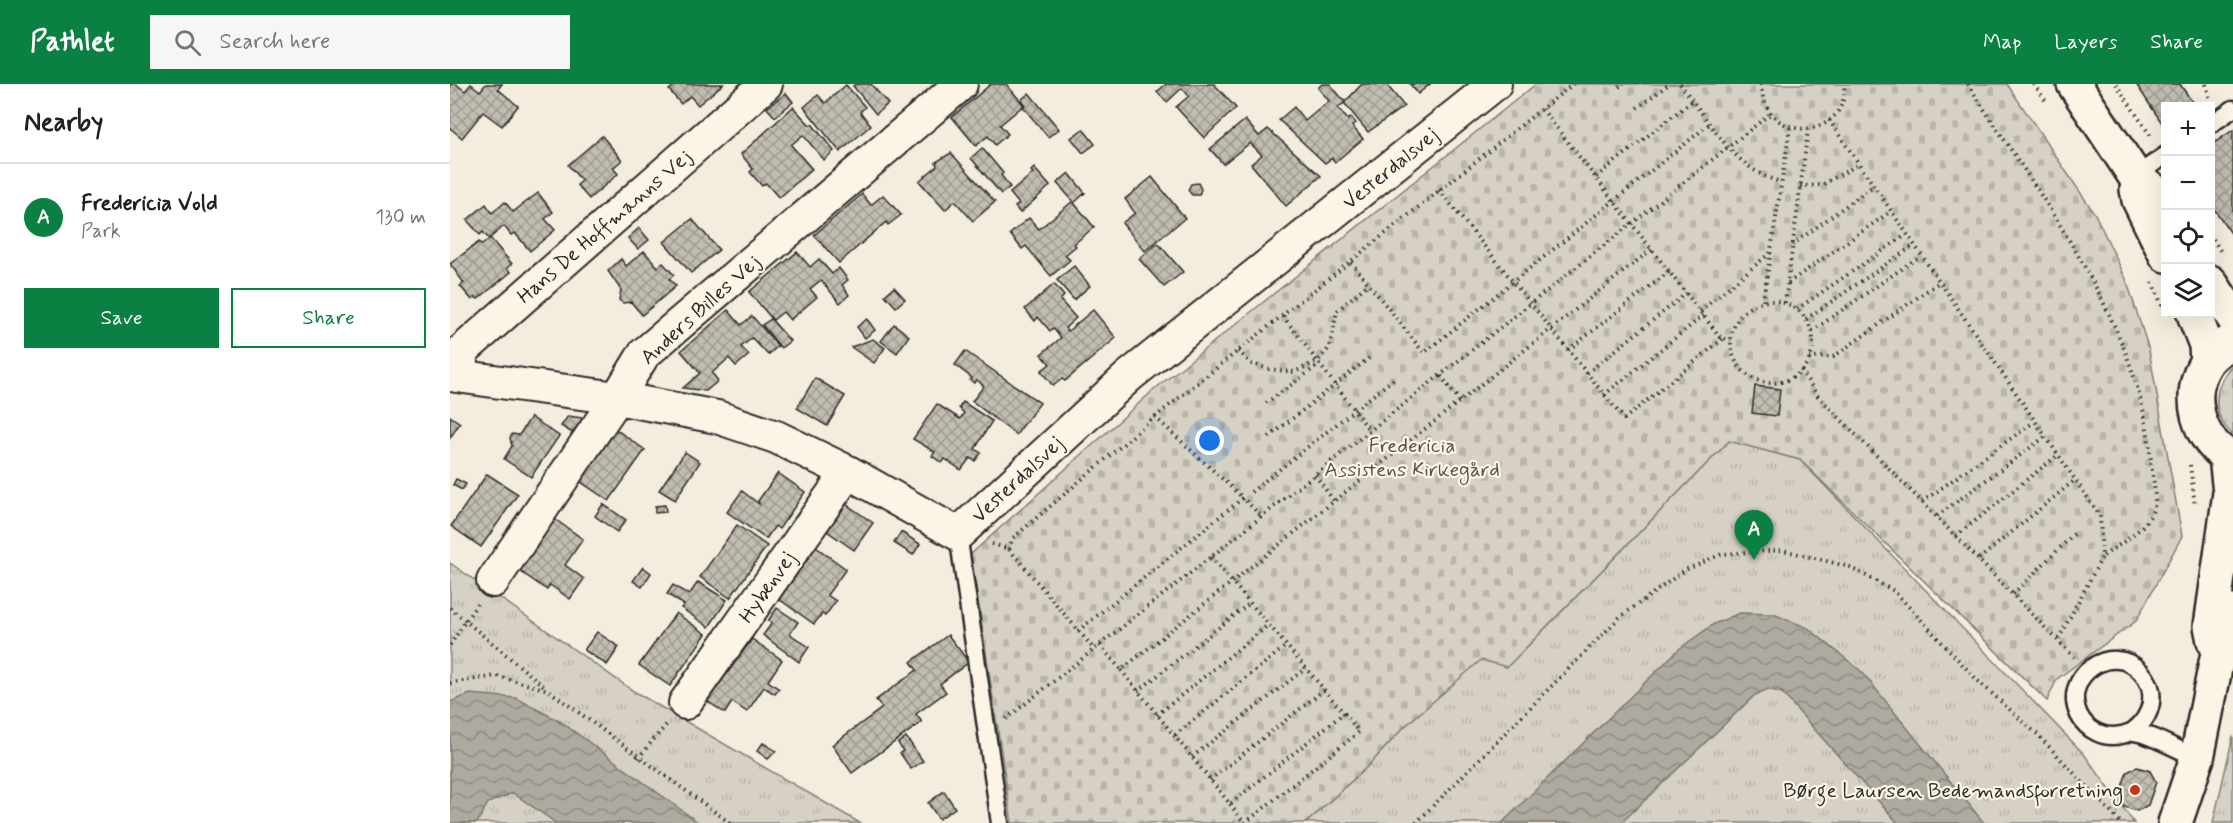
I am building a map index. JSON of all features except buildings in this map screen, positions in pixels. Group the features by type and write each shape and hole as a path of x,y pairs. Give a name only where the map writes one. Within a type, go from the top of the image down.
{"street":[{"name":"Hans De Hoffmanns Vej","path":"454,376 462,351 766,84"},
{"name":"Anders Billes Vej","path":"493,581 646,352 961,84"},
{"name":"Vesterdalsvej","path":"454,376 617,398 717,417 776,437 848,472 958,534 1129,376 1495,84"},
{"path":"2074,84 2135,176 2154,191 2161,202"},
{"path":"2135,176 2139,200 2161,245"},
{"path":"2215,288 2233,317"},
{"path":"2195,318 2206,345 2207,361"},
{"path":"2217,658 2211,626 2230,493 2229,457 2210,441 2199,423 2195,402 2198,381 2207,361 2220,348 2233,340"},
{"name":"Hybenvej","path":"685,703 848,472"},
{"path":"2175,823 2197,759 2217,658 2229,632 2233,612"}],"lane":[{"path":"2215,122 2233,110"},
{"path":"2135,176 2164,156"},
{"path":"958,534 1000,823"},
{"path":"2120,660 2139,670 2147,679 2152,697 2150,708 2146,718 2133,731 2112,736 2092,730 2084,723 2076,708 2075,695 2078,682 2086,671 2100,662 2120,660"},
{"path":"2133,731 2197,759"}],"path":[{"path":"1008,549 1013,538 1155,417 1573,84"},
{"path":"1637,108 1669,84"},
{"path":"1680,84 1730,147 1752,169 1765,178 1781,182"},
{"path":"1761,84 1763,100 1770,114 1790,128 1808,130 1829,120 1841,106 1844,84"},
{"path":"1968,84 2092,279 2117,328 2134,378 2150,448 2155,505 2148,520 2102,557 2058,640"},
{"path":"2116,84 2161,149"},
{"path":"1596,177 1693,100"},
{"path":"1542,109 1720,337 1731,340"},
{"path":"987,734 1770,114"},
{"path":"1829,120 1938,283 2100,516 2102,557"},
{"path":"1350,261 1424,353 1712,123"},
{"path":"1763,302 1790,128"},
{"path":"1785,303 1808,130"},
{"path":"1800,186 1822,185 1859,164"},
{"path":"1792,245 1873,186"},
{"path":"1439,190 1624,419 1724,338"},
{"path":"1787,284 1890,212"},
{"path":"1797,309 1906,235"},
{"path":"1806,319 1913,246"},
{"path":"1121,670 1652,249"},
{"path":"1700,311 1771,253"},
{"path":"1812,332 1920,256"},
{"path":"1568,350 1670,271"},
{"path":"1809,358 1833,357 1938,283"},
{"path":"1266,403 1319,362 1330,347 1337,310 1369,284"},
{"path":"1587,373 1687,293"},
{"path":"1763,302 1785,303 1797,309 1806,319 1812,332 1809,358 1802,369 1780,382 1756,380 1737,364 1731,340 1740,315 1750,306 1763,302"},
{"path":"1604,395 1704,315"},
{"path":"1282,316 1370,432"},
{"path":"1238,351 1252,364 1269,369 1294,372 1319,362"},
{"path":"1269,437 1369,358"},
{"path":"1802,369 1817,395 2086,671"},
{"path":"1441,376 1460,401"},
{"path":"1251,492 1396,377"},
{"path":"1155,417 1262,517"},
{"path":"1922,502 2034,422"},
{"path":"1936,516 2045,436"},
{"path":"1956,536 2058,455"},
{"path":"1315,475 1334,501"},
{"path":"1979,559 2075,480"},
{"path":"1078,631 1243,498"},
{"path":"2013,594 2075,533"},
{"path":"958,534 1008,549 1094,649"},
{"path":"1416,823 1618,618 1650,594 1685,570 1722,555 1783,550 1850,567 1894,591 1978,681 2037,734 2121,823"},
{"path":"1100,645 1245,823 1359,732 1211,557"},
{"path":"450,645 493,581"},
{"path":"1138,691 1250,603"},
{"path":"450,608 548,690 638,758 730,823"},
{"path":"1158,715 1268,625"},
{"path":"1174,736 1286,646"},
{"path":"1192,757 1306,668"},
{"path":"450,683 497,676 548,690"},
{"path":"1210,780 1324,690"},
{"path":"638,758 685,703"},
{"path":"1230,804 1344,714"}],"green space":[{"name":"Fredericia Assistens Kirkegård","path":"1536,84 2007,84 2095,214 2126,279 2149,350 2182,536 2136,621 2057,679 2047,701 1800,460 1729,441 1507,667 1481,660 1404,727 1371,763 1306,823 1012,823 971,554 1156,388"},
{"path":"2233,364 2233,435 2220,418 2217,400 2221,381"},
{"path":"1729,441 1800,460 2084,754 2134,823 1306,823 1371,763 1404,727 1481,659 1507,667"},
{"path":"450,563 635,692 860,823 450,823"},
{"path":"2233,736 2233,823 2213,823"}],"water":[{"path":"1740,613 1773,614 1808,628 1862,672 1984,823 1898,823 1782,693 1768,689 1755,695 1621,823 1502,823 1679,649 1714,624"},
{"path":"470,694 516,698 561,722 699,823 556,823 513,793 488,803 477,823 450,823 450,702"}],"place":[{"name":"Fredericia Vold","path":"1754,560"},
{"name":"Børge Laursen Bedemandsforretning","path":"2135,790"}]}
